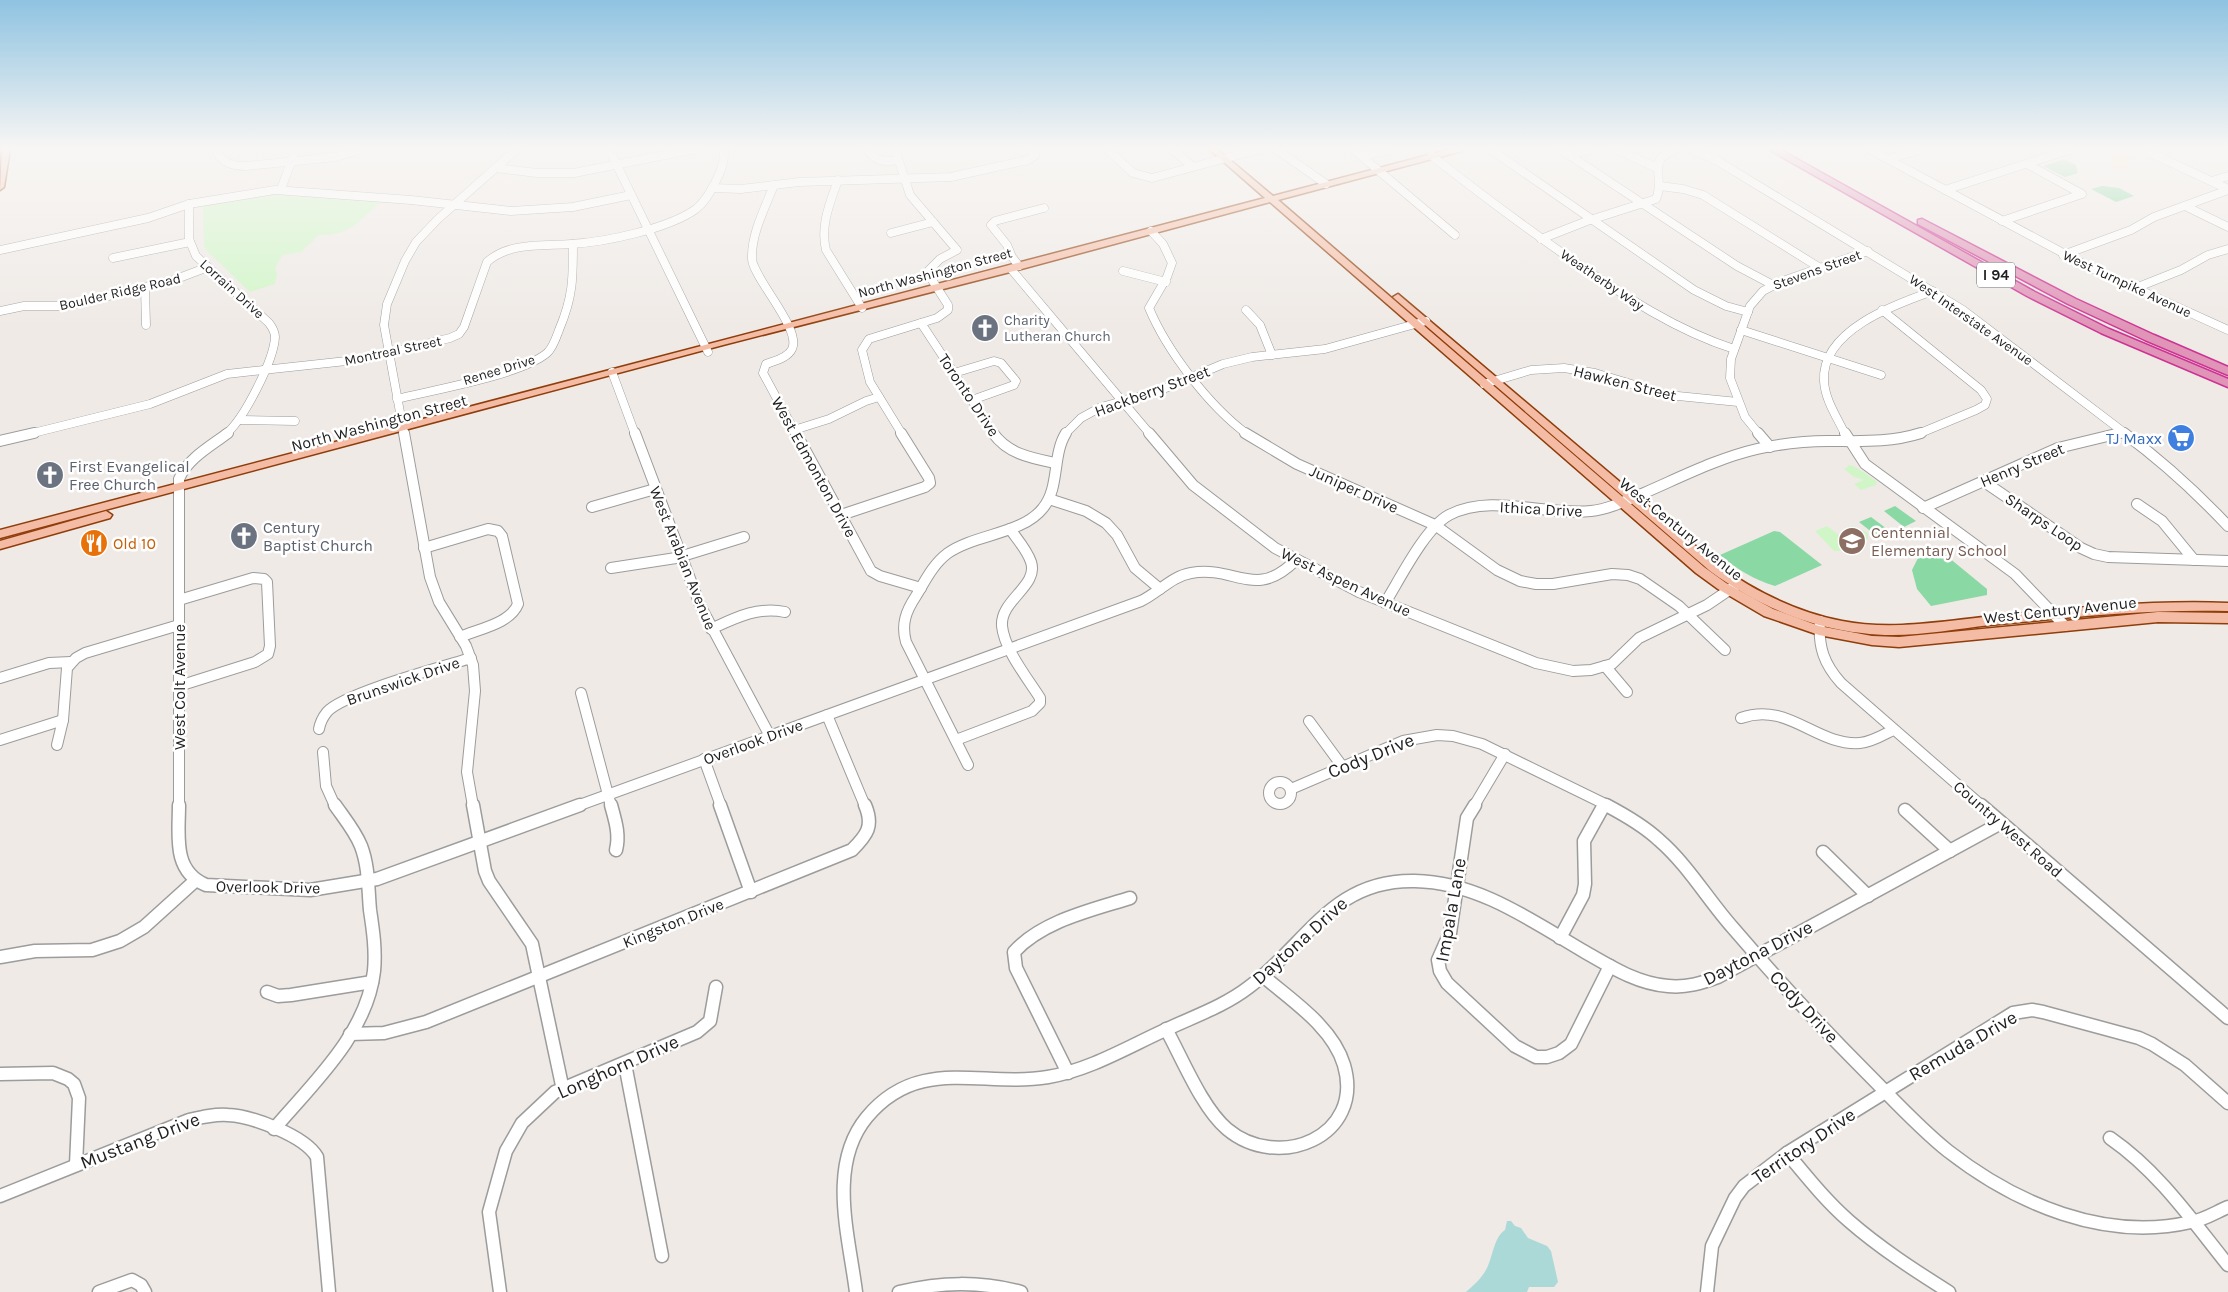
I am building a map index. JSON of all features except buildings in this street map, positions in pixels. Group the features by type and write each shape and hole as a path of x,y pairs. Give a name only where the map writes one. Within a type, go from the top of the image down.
{"highway":[{"name":"I 94","path":"1880,209 2031,294 2105,331 2228,383"},
{"name":"I 94","path":"1898,209 2050,292 2151,339 2228,371"}],"main road":[{"name":"North Washington Street","path":"0,545 179,491 403,428 613,375 1233,209"},
{"name":"West Century Avenue","path":"1289,209 1627,500 1714,568 1732,588 1776,605 1819,626 1852,638 1899,642 2158,617 2228,618"},
{"name":"North Washington Street","path":"0,532 45,519 179,491"},
{"path":"0,538 117,504"},
{"name":"West Century Avenue","path":"1819,626 1895,631 2152,606 2228,608"}],"street":[{"path":"0,250 148,218 173,209"},
{"name":"Lorrain Drive","path":"179,491 179,479 184,469 229,432 240,420 275,340 273,328 196,256 190,242 189,209"},
{"path":"449,209 424,233 406,261 384,317 424,548 436,596 471,658 475,691 467,772 479,842 487,876 529,937 540,976 563,1090"},
{"path":"484,209 527,211 545,209"},
{"path":"639,209 707,350"},
{"name":"Montreal Street","path":"0,441 150,404 222,376 360,360 445,340 462,331 487,262 493,255 513,249 573,244 648,228 671,222 695,209"},
{"path":"765,209 758,226 752,251 752,261 789,327"},
{"path":"829,209 824,226 823,240 826,250 862,308"},
{"path":"841,515 930,484 930,478 866,373 862,350 864,344 873,337 937,318 948,310 948,305 927,272 935,262 957,250 922,209"},
{"name":"West Aspen Avenue","path":"1039,209 995,221 992,225 1007,245 1015,268 1121,401 1193,485 1231,516 1296,560 1385,602 1546,666 1573,671 1591,670 1612,664 1639,638 1707,606 1732,588"},
{"path":"1425,209 1455,235"},
{"name":"Weatherby Way","path":"1500,209 1660,320 1697,337 1734,349"},
{"path":"1578,209 1694,290 1726,306 1748,312"},
{"path":"1541,239 1592,219 1625,209"},
{"path":"1651,209 1737,266 1773,285"},
{"path":"1725,209 1820,268"},
{"name":"West Interstate Avenue","path":"1798,209 1974,318 2185,481 2228,526"},
{"name":"West Turnpike Avenue","path":"1980,209 2133,288 2226,328"},
{"path":"2002,221 2037,209"},
{"path":"2064,254 2131,230 2151,218 2176,209"},
{"path":"2192,209 2228,227"},
{"path":"891,233 933,222"},
{"name":"Juniper Drive","path":"1151,231 1166,247 1172,258 1171,271 1166,282 1149,308 1160,332 1192,377 1222,413 1242,430 1274,452 1312,471 1435,526 1498,570 1520,582 1544,585 1604,575 1626,574 1652,585 1725,650"},
{"path":"113,258 190,242"},
{"name":"Renee Drive","path":"397,399 524,366 544,356 552,346 571,301 573,289 573,244"},
{"path":"2133,288 2181,270 2212,253 2228,249"},
{"name":"Stevens Street","path":"1770,447 1749,423 1738,402 1729,373 1734,349 1748,312 1755,299 1773,285 1868,251"},
{"name":"Boulder Ridge Road","path":"0,311 24,306 62,307 171,282 208,267"},
{"path":"1123,270 1166,282"},
{"path":"145,288 146,325"},
{"path":"1933,291 1882,310 1853,328 1830,357 1824,373 1825,388 1830,405 1850,442 1869,468 2015,574 2065,626"},
{"path":"1246,310 1260,325 1272,355"},
{"name":"Ithica Drive","path":"1385,602 1435,526 1460,512 1484,506 1512,506 1573,513 1598,510 1734,456 1770,447 1808,442 1882,442 1904,438 1980,408 1987,402 1986,395 1982,390 1882,310"},
{"name":"Hackberry Street","path":"1049,499 1058,451 1072,426 1084,417 1121,401 1157,391 1233,361 1333,347 1420,322"},
{"name":"Toronto Drive","path":"921,323 1002,444 1023,456 1055,463"},
{"name":"West Edmonton Drive","path":"789,327 794,340 794,348 778,359 766,364 763,373 874,573 921,588"},
{"path":"1741,330 1830,357 1881,375"},
{"path":"954,373 994,361 1002,363 1016,381 1014,386 972,400"},
{"name":"Hawken Street","path":"1490,382 1536,369 1571,368 1595,373 1668,395 1702,400 1738,402"},
{"name":"West Arabian Avenue","path":"613,375 681,556 712,629 770,736"},
{"path":"794,430 829,419 866,401 879,397"},
{"path":"240,420 295,421"},
{"name":"Henry Street","path":"1923,508 2058,448 2123,432"},
{"name":"Sharps Loop","path":"1983,481 2081,548 2094,554 2108,557 2228,561"},
{"path":"592,508 655,489"},
{"name":"West Colt Avenue","path":"179,491 179,854 182,867 196,880"},
{"path":"968,765 906,642 903,630 906,612 939,562 949,552 965,544 1010,530 1038,514 1046,506 1049,499 1093,515 1106,523 1118,538 1130,560 1146,579 1160,588"},
{"path":"2137,504 2167,523 2194,560"},
{"path":"424,548 488,529 498,531 502,536 518,604 517,610 509,616 460,637"},
{"path":"956,740 1032,711 1040,704 1040,698 1003,632 1003,614 1011,600 1027,582 1032,567 1010,530"},
{"path":"611,568 681,556 744,536"},
{"name":"Overlook Drive","path":"196,880 213,886 298,890 322,889 367,881 1134,603 1152,595 1179,576 1194,572 1216,572 1252,579 1266,579 1278,575 1296,560"},
{"path":"179,600 253,578 264,579 267,582 270,646 268,654 256,662 179,686"},
{"path":"712,629 755,611 771,609 785,612"},
{"path":"57,745 63,720 67,668 71,662 85,653 179,625"},
{"name":"Country West Road","path":"1819,626 1820,648 1833,673 1858,699 2228,1018"},
{"name":"Brunswick Drive","path":"318,729 328,711 349,698 471,658"},
{"path":"0,678 49,664 71,662"},
{"path":"1605,666 1628,692"},
{"path":"581,693 609,794 618,835 616,850"},
{"path":"1740,718 1760,713 1773,714 1836,739 1853,743 1868,742 1893,730"},
{"name":"Kingston Drive","path":"350,1034 384,1033 412,1027 846,854 858,846 866,836 870,824 869,812 827,715"},
{"path":"0,740 63,720"},
{"path":"1308,721 1342,766"},
{"name":"Cody Drive","path":"1291,788 1403,741 1428,735 1463,737 1504,754 1634,821 1667,846 1714,907 1829,1035 1921,1127 1956,1156 1996,1183 2040,1205 2075,1218 2121,1227 2150,1229 2195,1222 2228,1207"},
{"path":"274,1129 330,1062 350,1034 362,1010 372,982 374,940 364,855 358,838 331,798 326,786 323,752"},
{"name":"Impala Lane","path":"1504,754 1467,818 1450,933 1438,960 1440,972 1447,983 1520,1050 1538,1057 1546,1057 1566,1049 1571,1044 1610,966"},
{"path":"704,759 751,892"},
{"path":"1560,938 1583,895 1585,884 1584,841 1604,805"},
{"path":"1905,810 1950,851"},
{"name":"Daytona Drive","path":"856,1292 843,1190 843,1173 851,1144 874,1109 911,1084 936,1078 1018,1081 1068,1073 1228,1001 1263,976 1330,910 1345,898 1361,889 1386,883 1410,881 1457,887 1498,903 1610,966 1644,982 1679,987 1709,981 2001,823"},
{"path":"1824,852 1868,896"},
{"path":"0,957 35,951 92,950 120,942 144,927 196,880"},
{"path":"1068,1073 1016,968 1014,952 1022,942 1085,913 1130,898"},
{"path":"1166,1029 1212,1111 1231,1132 1246,1142 1267,1149 1290,1150 1310,1144 1328,1130 1341,1111 1347,1089 1344,1065 1338,1052 1323,1031 1263,976"},
{"path":"267,992 278,996 291,996 372,982"},
{"name":"Longhorn Drive","path":"500,1292 489,1212 495,1185 512,1136 522,1123 555,1092 697,1032 710,1022 716,987"},
{"name":"Remuda Drive","path":"1886,1092 2013,1013 2032,1010 2140,1038 2185,1065 2228,1103"},
{"path":"625,1064 662,1256"},
{"path":"0,1074 53,1073 62,1075 74,1084 78,1098 76,1165"},
{"name":"Territory Drive","path":"1707,1292 1712,1246 1735,1198 1744,1186 1787,1153 1886,1092"},
{"name":"Mustang Drive","path":"0,1196 201,1116 236,1115 256,1120 305,1143 317,1157 329,1292"},
{"path":"2110,1138 2146,1164 2228,1265"},
{"path":"1787,1153 1822,1195 1851,1223 1898,1260 1949,1292"},
{"path":"99,1292 132,1280 141,1285 145,1292"},
{"path":"899,1292 935,1284 966,1282 997,1286 1022,1292"}],"green space":[{"path":"203,209 373,209 347,230 330,235 319,235 301,252 282,255 275,269 277,273 275,284 250,292 204,246"},
{"path":"1847,465 1862,471 1877,482 1876,485 1861,490 1854,484 1864,480 1854,477 1844,469 1848,467"},
{"path":"1895,506 1916,521 1904,527 1884,511"},
{"path":"1871,517 1891,532 1878,537 1859,522"},
{"path":"1827,526 1843,538 1855,535 1855,532 1848,529 1853,526 1868,533 1868,539 1860,540 1860,544 1850,546 1846,551 1834,551 1815,531"},
{"path":"1774,531 1780,532 1822,565 1775,586 1746,574 1720,555"},
{"path":"1937,548 1987,589 1987,595 1931,606 1917,589 1912,570 1918,558"}],"water":[{"path":"1507,1221 1511,1221 1515,1226 1521,1228 1528,1238 1547,1246 1551,1251 1558,1282 1554,1287 1529,1287 1527,1292 1466,1292 1485,1272 1498,1237 1505,1230"}],"place":[{"name":"Charity Lutheran Church","path":"985,328"},
{"name":"TJ Maxx","path":"2181,438"},
{"name":"First Evangelical Free Church","path":"50,475"},
{"name":"Century Baptist Church","path":"244,536"},
{"name":"Centennial Elementary School","path":"1852,541"},
{"name":"Old 10","path":"94,543"}]}
